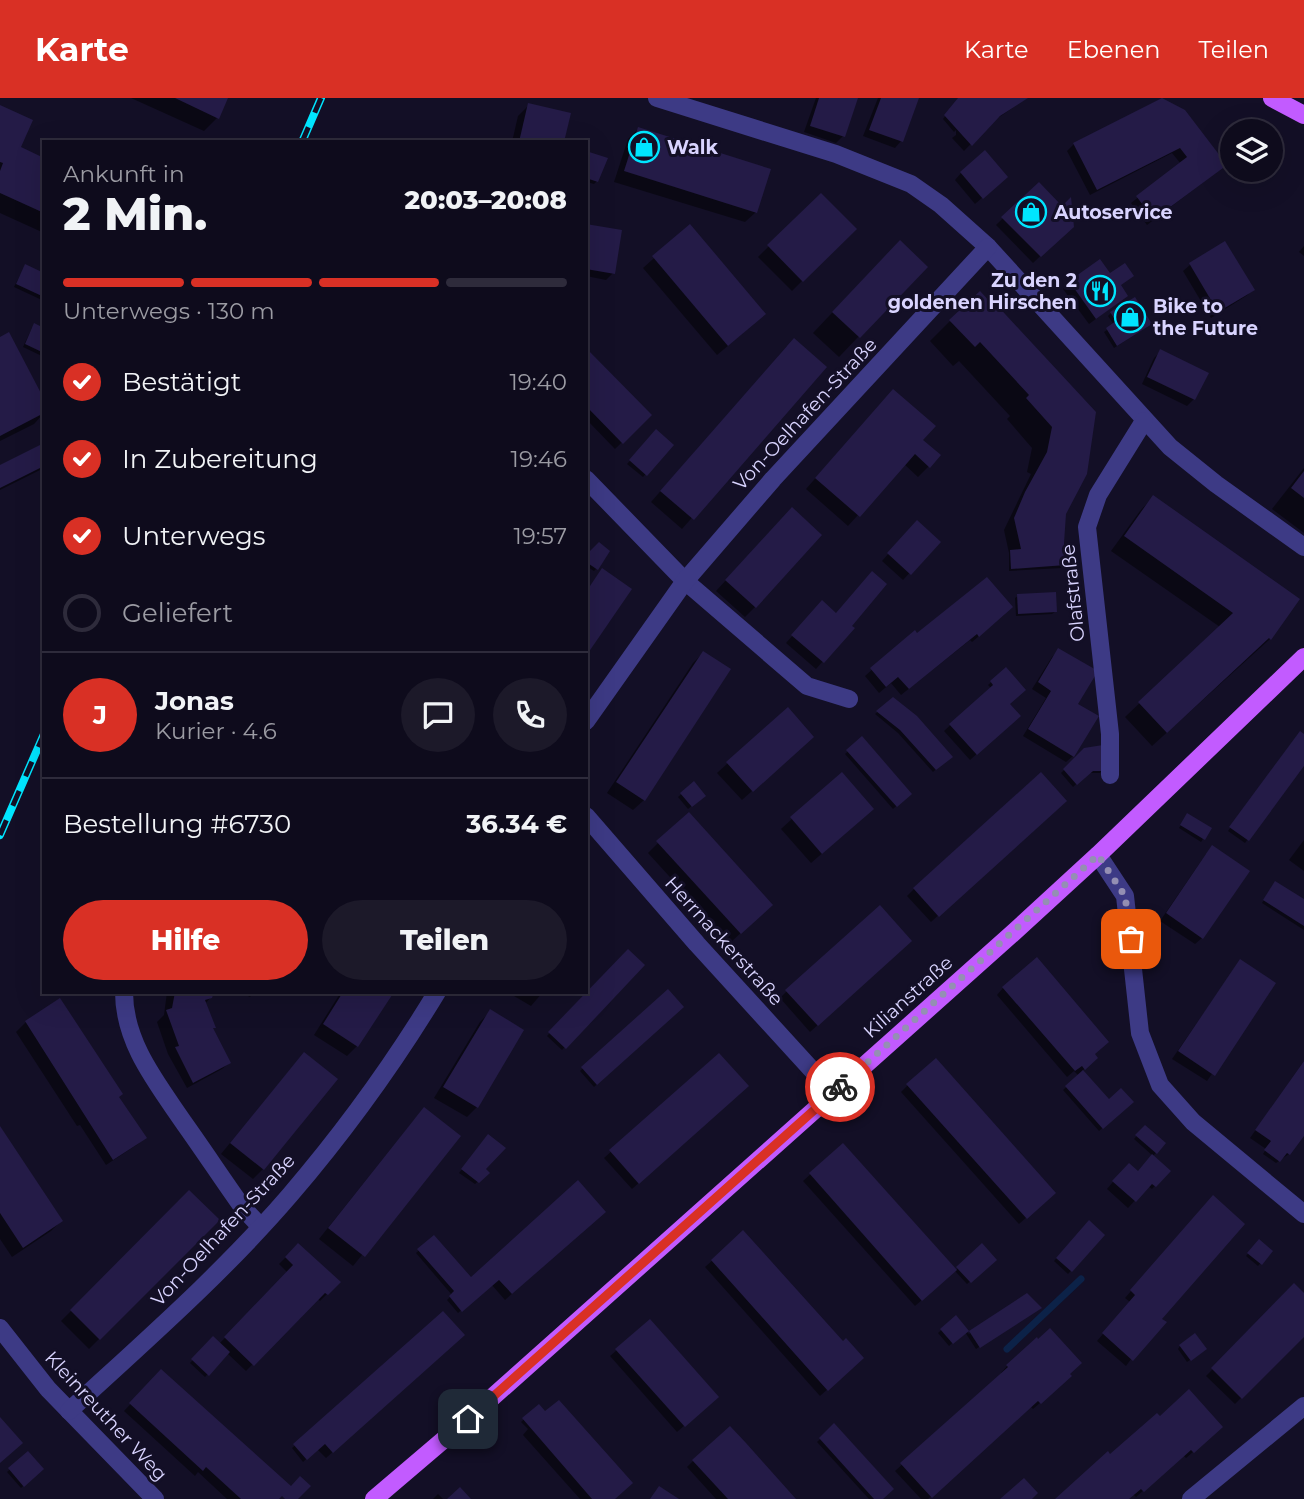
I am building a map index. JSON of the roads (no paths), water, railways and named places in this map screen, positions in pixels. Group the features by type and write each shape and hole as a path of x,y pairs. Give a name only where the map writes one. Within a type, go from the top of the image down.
{"main road":[{"path":"1272,98 1304,115"},
{"name":"Kilianstraße","path":"374,1499 468,1419 1098,855 1304,656"}],"street":[{"path":"657,98 836,154 911,184 941,205 988,247 1170,447 1304,547"},
{"name":"Von-Oelhafen-Straße","path":"588,718 685,581 782,469 988,247"},
{"name":"Olafstraße","path":"1110,775 1110,734 1087,527 1098,495 1144,421"},
{"path":"588,480 685,581 807,686 849,699"},
{"name":"Herrnackerstraße","path":"588,818 697,944 833,1093"},
{"path":"1098,855 1125,896 1140,1033 1160,1085 1193,1122 1304,1214"},
{"path":"124,994 124,1006 132,1034 144,1064 243,1208 260,1226"},
{"name":"Von-Oelhafen-Straße","path":"69,1411 201,1289 290,1195 372,1090 436,994"},
{"name":"Kleinreuther Weg","path":"0,1328 48,1389 155,1499"},
{"path":"1191,1499 1304,1406"}],"waterway":[{"path":"1007,1349 1081,1279"}],"railway":[{"path":"303,140 321,98"},
{"path":"0,835 42,739"}],"place":[{"name":"Walk","path":"644,147"},
{"name":"Autoservice","path":"1031,212"},
{"name":"Zu den 2 goldenen Hirschen","path":"1100,291"},
{"name":"Bike to the Future","path":"1130,317"}]}
